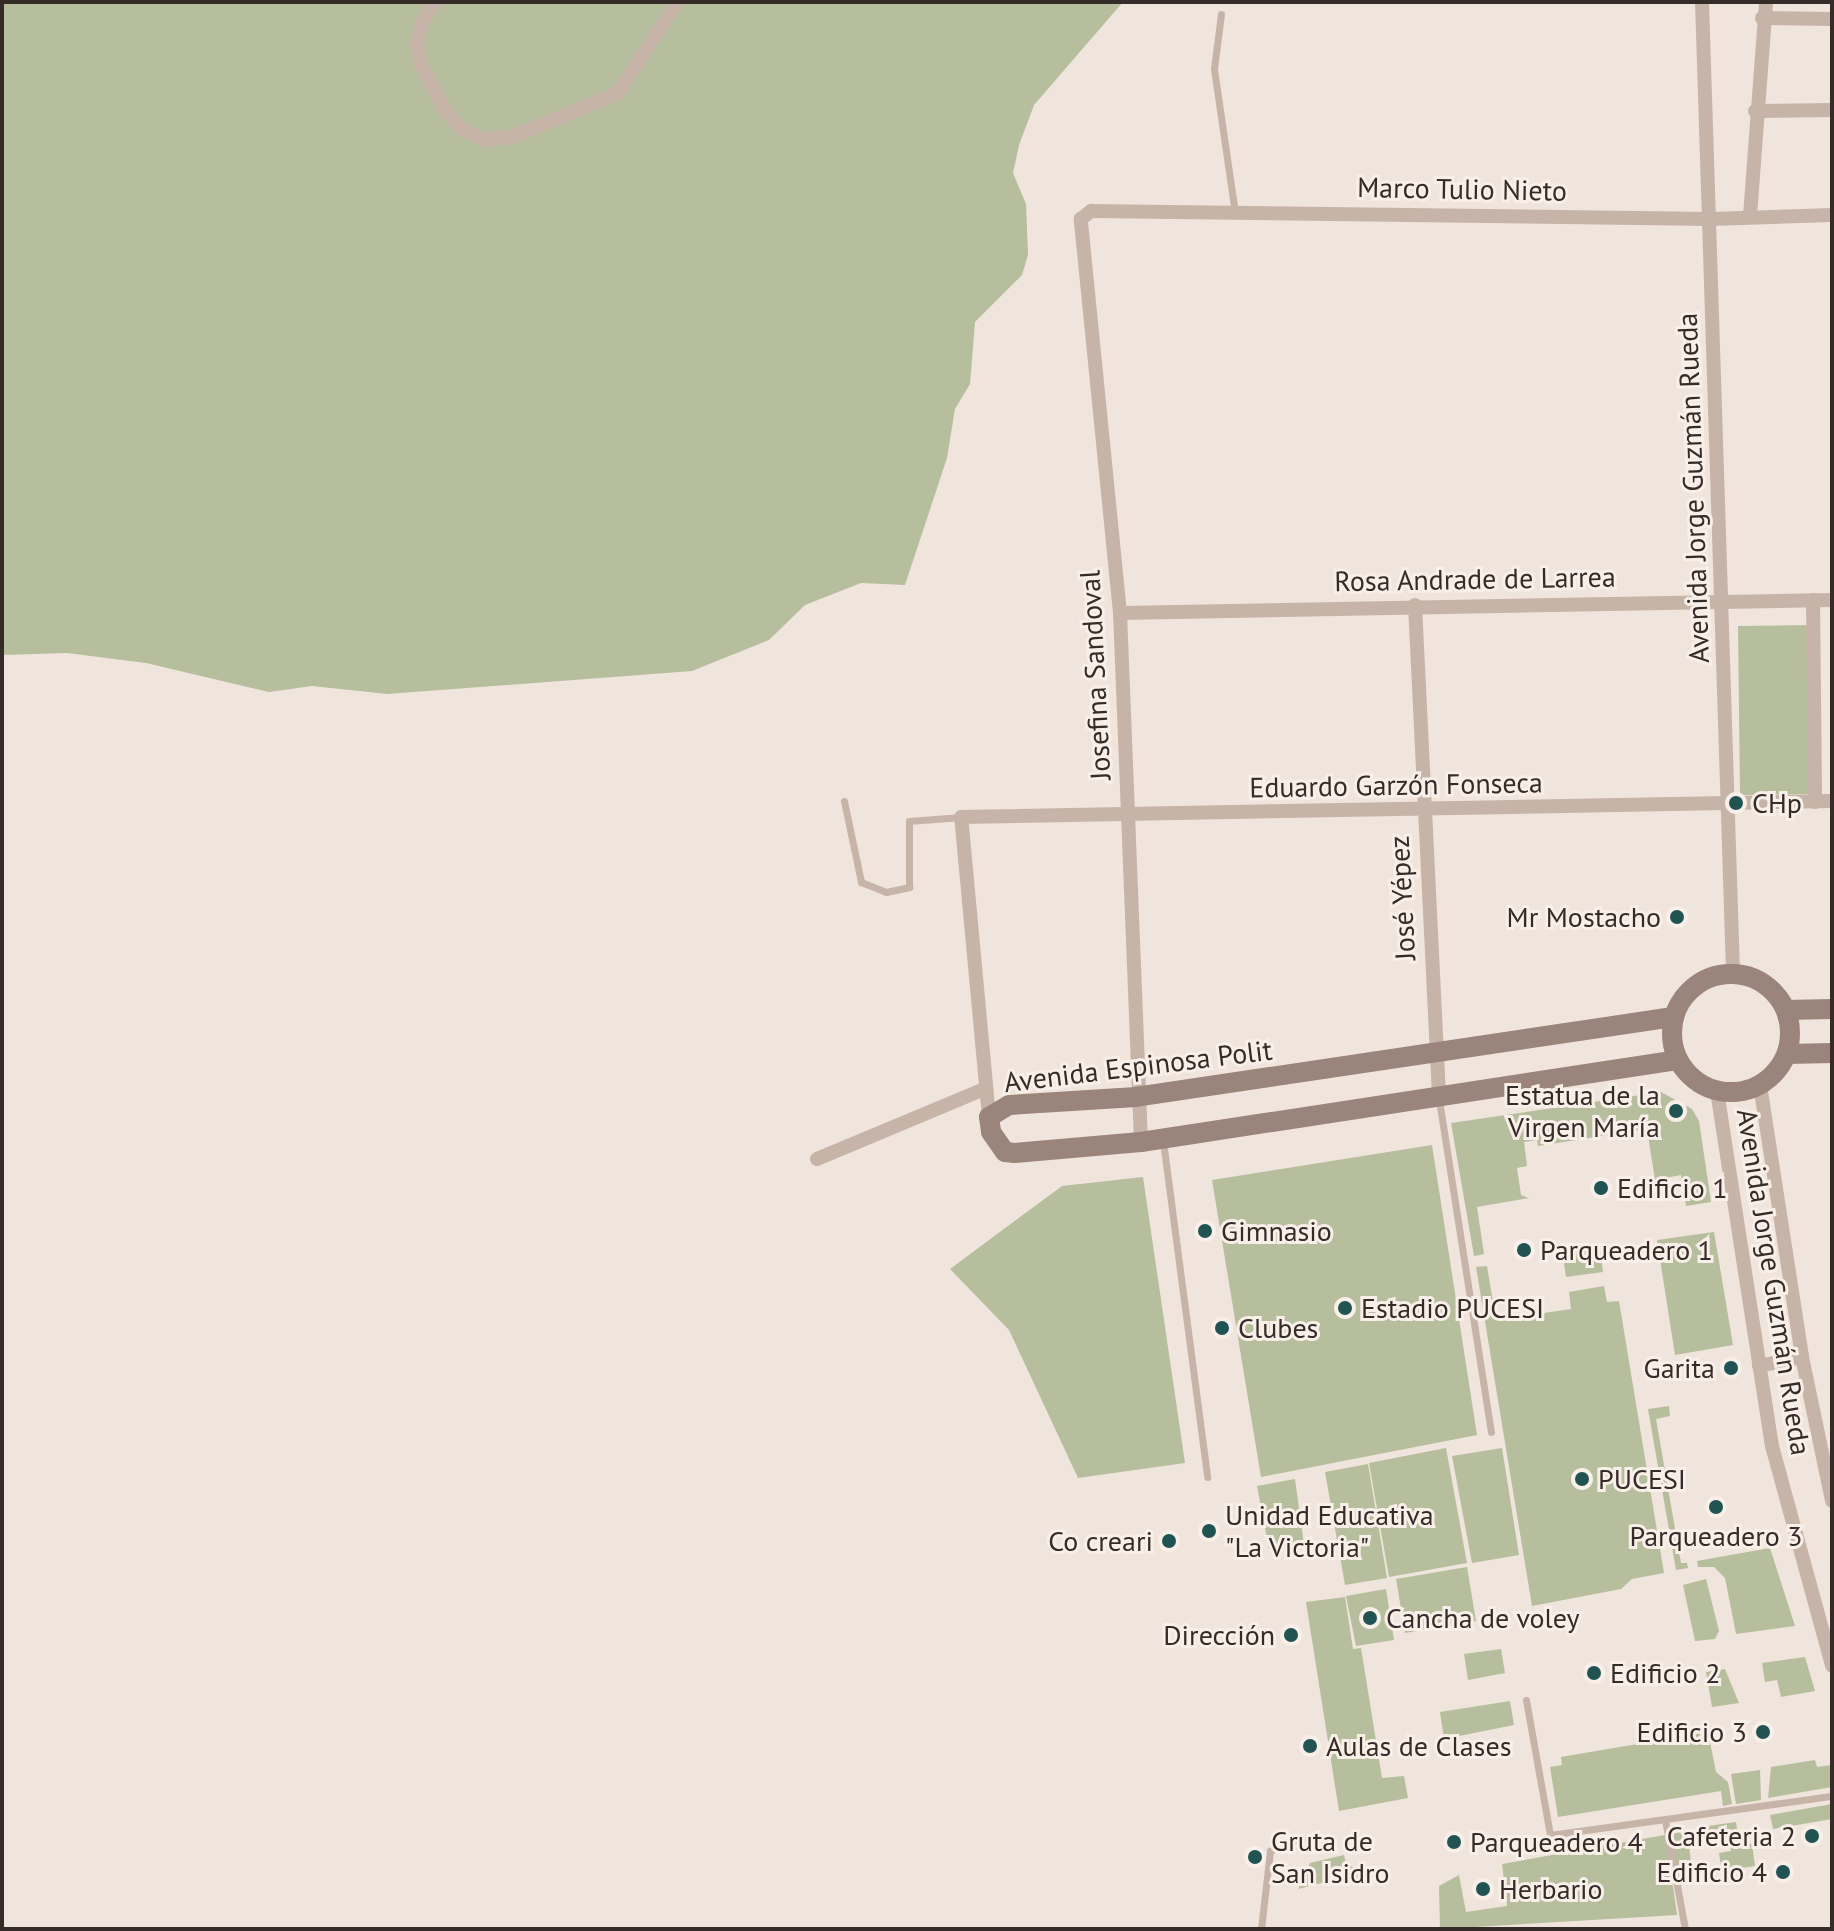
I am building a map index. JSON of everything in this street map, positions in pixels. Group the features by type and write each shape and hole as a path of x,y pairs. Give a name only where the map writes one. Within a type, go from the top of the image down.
{"street":[{"path":"435,2 421,25 417,44 421,66 447,113 463,130 485,140 512,137 618,93 677,2"},
{"name":"Avenida Jorge Guzmán Rueda","path":"1702,2 1733,973"},
{"path":"1750,216 1755,111 1766,2"},
{"path":"1762,18 1832,19"},
{"path":"1755,111 1832,110"},
{"name":"Marco Tulio Nieto","path":"1091,211 1711,219 1832,215"},
{"name":"Josefina Sandoval","path":"1091,211 1081,219 1080,233 1120,613 1136,1097 1141,1142"},
{"path":"1813,600 1815,802"},
{"name":"Rosa Andrade de Larrea","path":"1120,613 1415,605 1832,600"},
{"name":"José Yépez","path":"1415,605 1439,1094"},
{"name":"Eduardo Garzón Fonseca","path":"961,817 1832,801"},
{"path":"961,817 989,1117"},
{"path":"1733,973 1761,982 1786,1010 1787,1054 1760,1085 1717,1091 1700,1084 1677,1060 1673,1017 1692,988 1733,973"},
{"path":"1786,1010 1832,1009"},
{"name":"Avenida Espinosa Polit","path":"1673,1017 1136,1097 1009,1105 989,1117 991,1132 1005,1152 1141,1142 1677,1060"},
{"path":"1787,1054 1832,1053"},
{"name":"Avenida Jorge Guzmán Rueda","path":"1760,1085 1802,1357 1832,1501"},
{"path":"817,1159 984,1089"},
{"name":"Avenida Jorge Guzmán Rueda","path":"1717,1091 1759,1366 1791,1526 1827,1638 1832,1666"},
{"path":"1759,1366 1802,1357"}],"lane":[{"path":"1221,14 1214,69 1235,213"},
{"path":"844,801 861,882 886,892 909,887 909,821 961,817"},
{"path":"1439,1094 1491,1432"},
{"path":"1163,1139 1207,1477"},
{"path":"1526,1700 1550,1835 1832,1796"},
{"path":"1665,1820 1685,1929"},
{"path":"1261,1929 1270,1851 1302,1837 1324,1838"}],"green space":[{"path":"2,2 1123,2 1034,105 1019,145 1013,173 1026,204 1028,255 1022,275 975,322 970,384 955,409 947,458 905,585 861,583 805,605 769,640 692,671 387,694 312,686 269,692 146,663 67,653 2,655"},
{"path":"1813,625 1815,794 1740,795 1738,626"},
{"path":"1661,1092 1692,1109 1699,1121 1711,1202 1686,1206 1681,1175 1655,1180 1647,1129 1538,1146 1537,1140 1524,1142 1527,1166 1517,1168 1521,1195 1529,1198 1477,1207 1484,1254 1474,1256 1451,1123"},
{"name":"Estadio PUCESI","path":"1432,1145 1477,1435 1261,1477 1212,1180"},
{"path":"1143,1177 1185,1463 1078,1478 1009,1330 950,1269 1062,1186"},
{"path":"1714,1232 1733,1345 1675,1355 1657,1240"},
{"path":"1599,1243 1603,1272 1566,1277 1562,1249"},
{"path":"1487,1266 1496,1320 1571,1309 1569,1292 1604,1286 1607,1302 1619,1301 1664,1573 1632,1579 1621,1589 1532,1606 1476,1267"},
{"path":"1669,1406 1670,1416 1656,1419 1681,1563 1687,1563 1688,1568 1676,1570 1648,1409"},
{"path":"1446,1448 1467,1563 1389,1577 1369,1463"},
{"path":"1502,1448 1519,1555 1472,1563 1452,1456"},
{"path":"1368,1464 1387,1578 1345,1585 1325,1472"},
{"path":"1295,1479 1304,1545 1269,1549 1257,1486"},
{"path":"1770,1548 1795,1626 1736,1634 1725,1578 1714,1567 1698,1567 1697,1561"},
{"path":"1467,1567 1476,1621 1405,1633 1396,1579"},
{"path":"1706,1579 1719,1631 1715,1639 1695,1641 1683,1585"},
{"name":"Cancha de voley","path":"1386,1589 1394,1640 1356,1646 1346,1596"},
{"path":"1345,1597 1353,1649 1361,1648 1382,1778 1404,1776 1408,1798 1339,1811 1306,1602"},
{"path":"1501,1649 1505,1673 1468,1680 1464,1654"},
{"path":"1805,1657 1815,1691 1781,1697 1777,1680 1765,1682 1762,1663"},
{"path":"1725,1669 1739,1703 1712,1707 1706,1672"},
{"path":"1510,1701 1514,1725 1444,1739 1440,1712"},
{"path":"1708,1732 1716,1772 1728,1782 1732,1804 1723,1806 1721,1791 1558,1817 1550,1767 1562,1765 1561,1757"},
{"path":"1815,1760 1817,1767 1832,1765 1832,1787 1768,1798 1771,1767"},
{"path":"1760,1770 1761,1800 1736,1804 1731,1774"},
{"path":"1832,1804 1832,1819 1773,1829 1770,1815"},
{"path":"1736,1822 1739,1841 1752,1844 1755,1866 1711,1873 1721,1866 1719,1853 1731,1851 1728,1832 1703,1836 1701,1827"},
{"path":"1687,1831 1693,1876 1672,1879 1677,1915 1440,1929 1439,1886 1459,1875 1466,1912 1507,1906 1502,1864"},
{"path":"1344,1855 1346,1864 1364,1872 1358,1884 1325,1882 1298,1889 1310,1863"}],"place":[{"name":"CHp","path":"1736,803"},
{"name":"Mr Mostacho","path":"1677,917"},
{"name":"Estatua de la Virgen María","path":"1676,1111"},
{"name":"Edificio 1","path":"1601,1188"},
{"name":"Gimnasio","path":"1205,1231"},
{"name":"Parqueadero 1","path":"1524,1250"},
{"name":"Estadio PUCESI","path":"1345,1308"},
{"name":"Clubes","path":"1222,1328"},
{"name":"Garita","path":"1731,1368"},
{"name":"PUCESI","path":"1582,1479"},
{"name":"Parqueadero 3","path":"1716,1507"},
{"name":"Unidad Educativa \"La Victoria\"","path":"1209,1531"},
{"name":"Co creari","path":"1169,1541"},
{"name":"Cancha de voley","path":"1370,1618"},
{"name":"Dirección","path":"1291,1635"},
{"name":"Edificio 2","path":"1594,1673"},
{"name":"Edificio 3","path":"1763,1732"},
{"name":"Aulas de Clases","path":"1310,1746"},
{"name":"Cafeteria 2","path":"1812,1836"},
{"name":"Parqueadero 4","path":"1454,1842"},
{"name":"Gruta de San Isidro","path":"1255,1857"},
{"name":"Edificio 4","path":"1783,1872"},
{"name":"Herbario","path":"1483,1889"}]}
